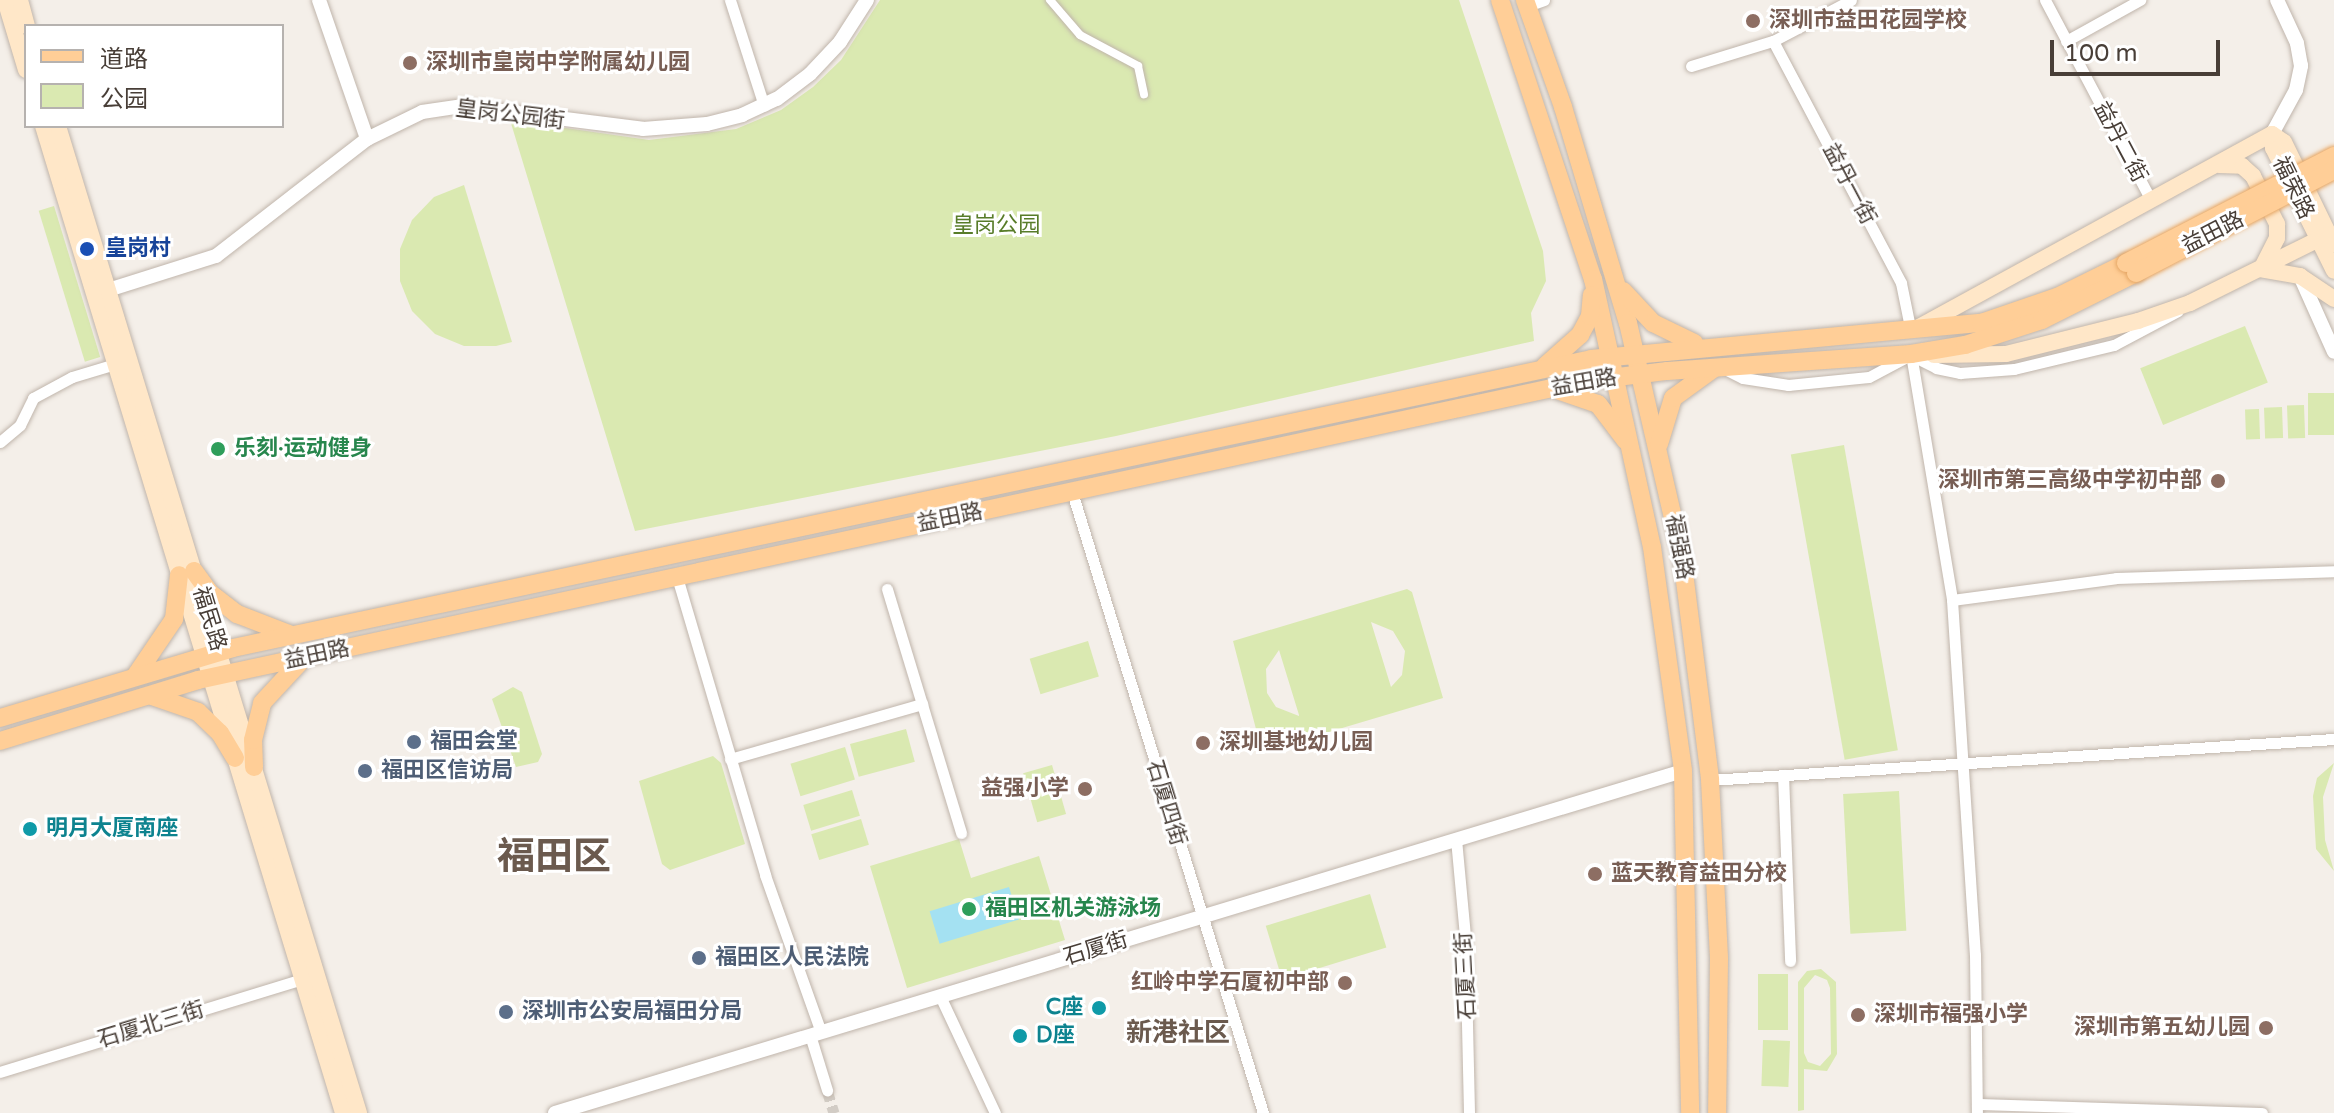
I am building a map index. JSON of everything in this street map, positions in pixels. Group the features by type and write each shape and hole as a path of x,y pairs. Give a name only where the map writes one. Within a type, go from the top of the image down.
{"main road":[{"path":"5,0 24,63"},
{"path":"20,0 26,24"},
{"name":"福强路","path":"1500,0 1593,279 1636,462 1683,771 1690,1113"},
{"name":"福强路","path":"1532,2 1635,352 1691,614 1710,780 1719,959 1717,1113"},
{"name":"福民路","path":"44,128 115,364 218,676 254,767 359,1113"},
{"name":"福民路","path":"59,128 108,290 186,573"},
{"name":"益田路","path":"1911,332 2272,134"},
{"name":"福荣路","path":"2272,134 2273,148 2327,240 2334,271"},
{"name":"益田路","path":"1911,354 2017,329 2334,156"},
{"path":"2214,165 2242,166 2253,176 2277,224 2271,255 2259,269"},
{"name":"益田路","path":"0,718 211,654 304,633 1612,355 1705,345 1911,332 2002,317 2131,268 2334,170"},
{"name":"益田路","path":"0,741 218,676 1546,390 1617,377 1719,366 1911,354 1969,356 2054,345 2190,303 2327,240"},
{"path":"2259,269 2300,276 2334,299"},
{"path":"1615,277 1653,323 1705,345"},
{"path":"1531,372 1553,361 1580,335 1590,316 1593,279"},
{"path":"1660,459 1660,428 1673,398 1719,366"},
{"path":"1546,390 1568,391 1598,404 1612,417 1636,462"},
{"path":"131,678 153,655 174,619 186,573 246,620 278,632 304,633"},
{"path":"254,767 253,740 262,703 305,658"},
{"name":"福民路","path":"218,676 235,758 343,1113"},
{"path":"141,697 168,698 198,712 220,733 235,758"}],"street":[{"path":"319,0 367,139"},
{"path":"730,0 764,106"},
{"name":"皇岗公园街","path":"108,290 216,256 367,139 413,114 452,106 656,129 719,122 764,106 825,60 867,0"},
{"path":"1050,0 1080,35 1138,66 1144,94"},
{"path":"1691,66 1773,41 1851,0"},
{"name":"益丹二街","path":"2045,0 2151,200"},
{"path":"2066,41 2140,0"},
{"path":"2272,134 2296,90 2301,66 2297,43 2277,0"},
{"name":"益丹一街","path":"1773,41 1901,283 1911,332"},
{"path":"2300,276 2334,352"},
{"path":"1911,354 1952,600 1964,763 1977,1108 2262,1113"},
{"path":"0,442 20,425 37,396 115,364"},
{"name":"石厦四街","path":"1072,492 1200,917 1263,1113"},
{"path":"1952,600 2116,578 2334,571"},
{"path":"677,577 816,1034 827,1090"},
{"path":"887,589 961,833"},
{"path":"730,759 922,704"},
{"path":"1710,780 2334,739"},
{"name":"石厦街","path":"555,1113 1683,771"},
{"path":"1783,775 1790,961"},
{"name":"石厦三街","path":"1456,839 1465,936 1469,1113"},
{"name":"石厦北三街","path":"0,1072 302,979"},
{"path":"940,996 995,1113"}],"green space":[{"name":"皇岗公园","path":"880,0 1459,0 1543,251 1546,281 1531,313 1534,341 1116,436 635,531 510,120 649,140 736,129 781,110 813,87 841,60"},
{"path":"464,185 512,342 496,346 464,346 435,334 412,311 400,281 400,249 412,220 434,197"},
{"path":"54,206 100,357 85,362 39,211"},
{"path":"2245,326 2268,383 2163,425 2140,368"},
{"path":"2308,393 2334,393 2334,435 2308,435"},
{"path":"2304,405 2305,438 2288,439 2287,406"},
{"path":"2282,407 2283,438 2265,439 2264,408"},
{"path":"2245,409 2259,409 2260,439 2246,439"},
{"path":"1844,445 1898,750 1845,760 1791,454"},
{"path":"1407,589 1412,592 1443,698 1262,752 1233,641","holes":["1371,622 1393,631 1405,651 1402,675 1391,687","1279,650 1299,715 1299,716 1276,707 1267,693 1266,669"]},
{"path":"1088,641 1099,676 1040,694 1030,659"},
{"path":"513,687 522,692 542,754 538,762 516,767 492,699"},
{"path":"906,729 915,762 859,777 850,744"},
{"path":"845,747 855,780 800,796 790,764"},
{"path":"713,756 721,763 745,844 670,870 662,864 639,781"},
{"path":"2334,763 2323,797 2325,840 2334,871 2316,849 2313,796 2317,778"},
{"path":"1052,765 1066,814 1037,822 1023,773"},
{"path":"852,790 860,816 811,831 803,805"},
{"path":"1899,791 1906,931 1850,934 1843,794"},
{"path":"861,819 869,845 819,860 811,834"},
{"name":"福田区机关游泳场","path":"959,839 971,878 1039,856 1065,940 907,988 870,866"},
{"path":"1370,894 1386,948 1282,979 1266,926"},
{"path":"1821,969 1836,982 1837,1054 1827,1071 1804,1069 1804,1110 1798,1111 1798,982 1807,971","holes":["1815,975 1827,980 1830,988 1831,1054 1820,1066 1808,1062 1804,1053 1804,988"]},
{"path":"1758,974 1788,974 1788,1030 1758,1030"},
{"path":"1763,1040 1790,1041 1788,1087 1761,1086"}],"water":[{"name":"福田区机关游泳场","path":"1009,887 1019,920 940,944 930,911"}],"tunnel":[{"path":"827,1090 834,1113"}],"place":[{"name":"深圳市益田花园学校","path":"1753,21"},
{"name":"深圳市皇岗中学附属幼儿园","path":"410,63"},
{"name":"皇岗村","path":"87,249"},
{"name":"乐刻·运动健身","path":"218,449"},
{"name":"深圳市第三高级中学初中部","path":"2218,481"},
{"name":"福田会堂","path":"414,742"},
{"name":"深圳基地幼儿园","path":"1203,743"},
{"name":"福田区信访局","path":"365,771"},
{"name":"益强小学","path":"1085,789"},
{"name":"明月大厦南座","path":"30,829"},
{"name":"蓝天教育益田分校","path":"1595,874"},
{"name":"福田区机关游泳场","path":"969,909"},
{"name":"福田区人民法院","path":"699,958"},
{"name":"红岭中学石厦初中部","path":"1345,983"},
{"name":"C座","path":"1099,1008"},
{"name":"深圳市公安局福田分局","path":"506,1012"},
{"name":"深圳市福强小学","path":"1858,1015"},
{"name":"深圳市第五幼儿园","path":"2266,1028"},
{"name":"D座","path":"1020,1036"}],"district":[{"name":"福田区","path":"554,858"},
{"name":"新港社区","path":"1178,1033"}]}
